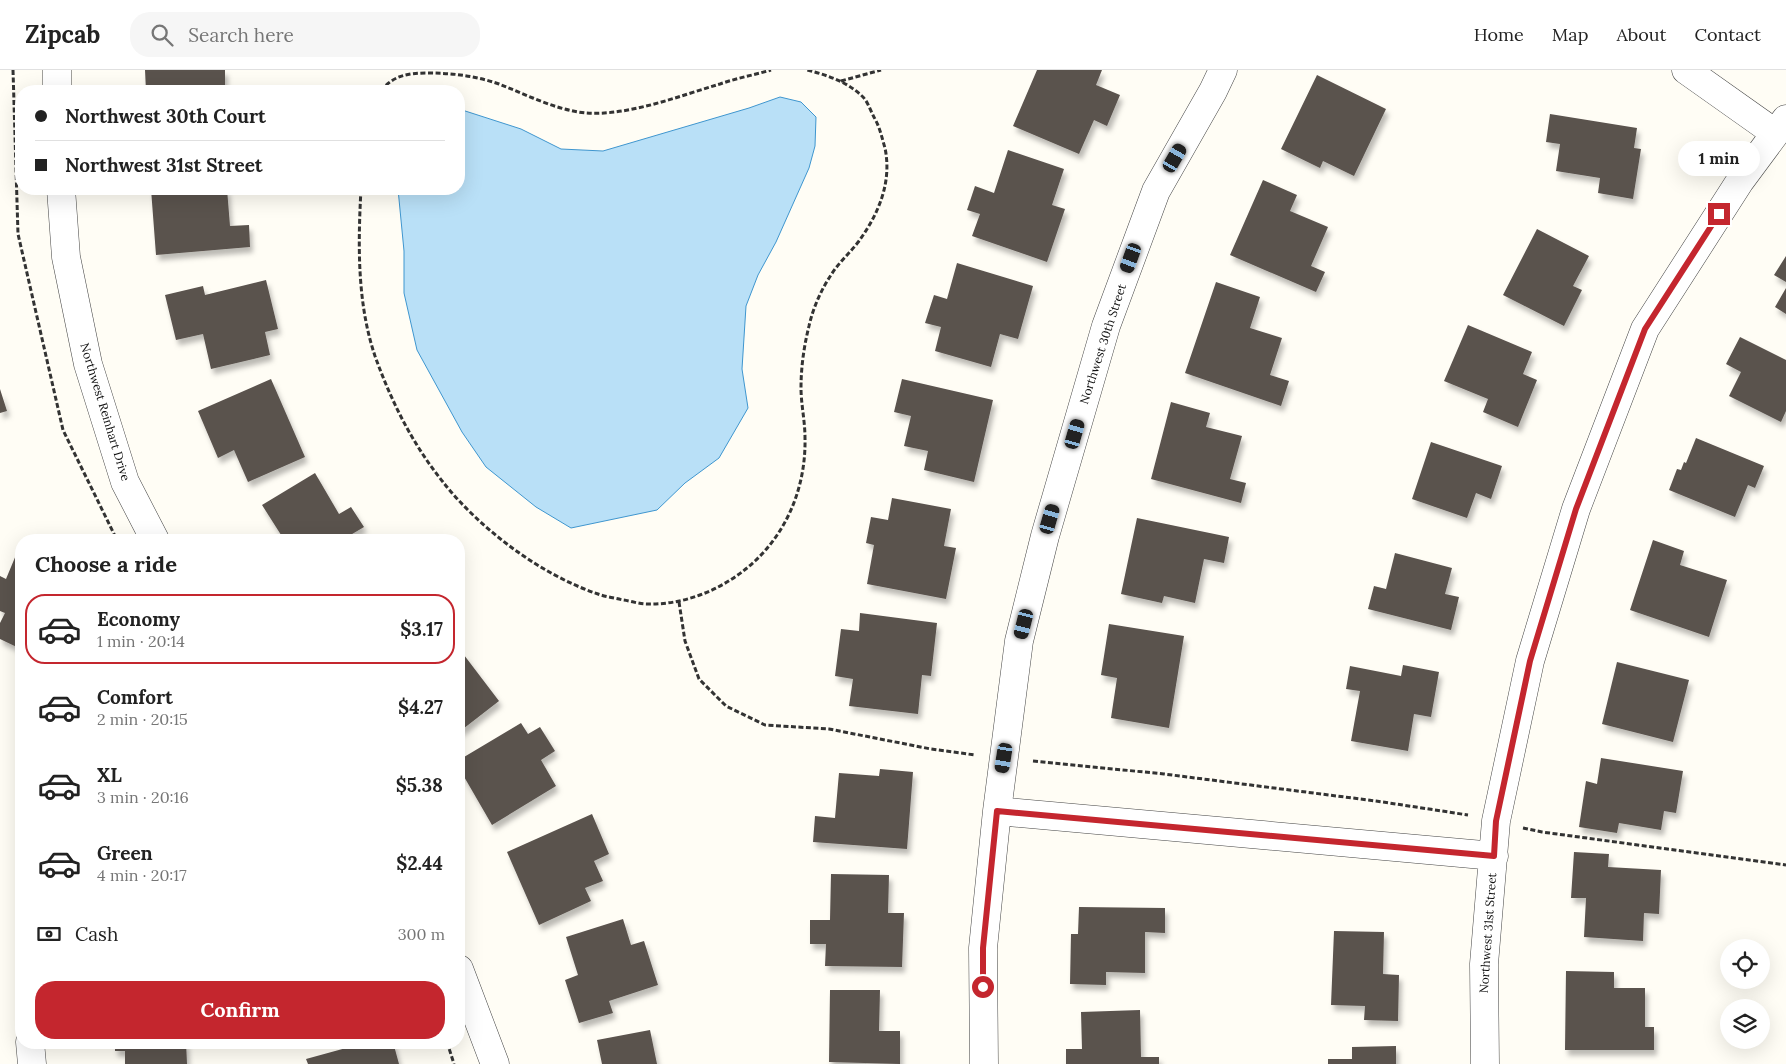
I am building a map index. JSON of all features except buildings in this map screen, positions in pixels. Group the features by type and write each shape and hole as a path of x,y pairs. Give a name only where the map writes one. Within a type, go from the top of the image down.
{"street":[{"path":"57,70 58,85"},
{"name":"Northwest 30th Street","path":"984,1064 983,948 997,811 1022,632 1045,536 1106,326 1156,191 1223,70"},
{"path":"1686,70 1780,126"},
{"name":"Northwest 31st Street","path":"1485,1064 1484,964 1496,821 1530,661 1576,509 1645,329 1740,181 1780,126"},
{"name":"Northwest Reinhart Drive","path":"61,195 66,257 88,364 125,482 152,534"},
{"path":"997,811 1494,856"},
{"path":"465,985 495,1064"},
{"path":"31,1049 32,1064"}],"path":[{"path":"387,85 394,78 412,73 445,73 471,76 550,104 586,113 621,111 668,100 771,70"},
{"path":"361,195 360,264 366,318 375,355 405,426 443,482 474,516 513,548 551,574 599,595 646,604 679,602 715,589 737,576 757,560 778,534 791,512 801,485 804,462 805,438 801,389 805,342 812,309 831,274 860,240 882,203 888,163 880,127 864,98 841,82 807,70"},
{"path":"841,82 881,70"},
{"path":"679,602 686,641 699,680 726,706 765,725 829,729 931,749 1183,776 1458,812 1542,832 1786,865"},
{"path":"449,1049 454,1064"}],"water":[{"path":"780,97 801,102 816,117 815,146 809,168 776,242 758,275 746,306 742,369 748,408 719,458 685,483 657,510 571,528 536,507 486,467 462,432 417,350 404,293 404,251 399,195 465,195 465,111 521,129 561,149 603,151"}],"route":[{"path":"983,987 983,948 997,811 1494,856 1496,821 1530,661 1576,509 1645,329 1719,214"}]}
